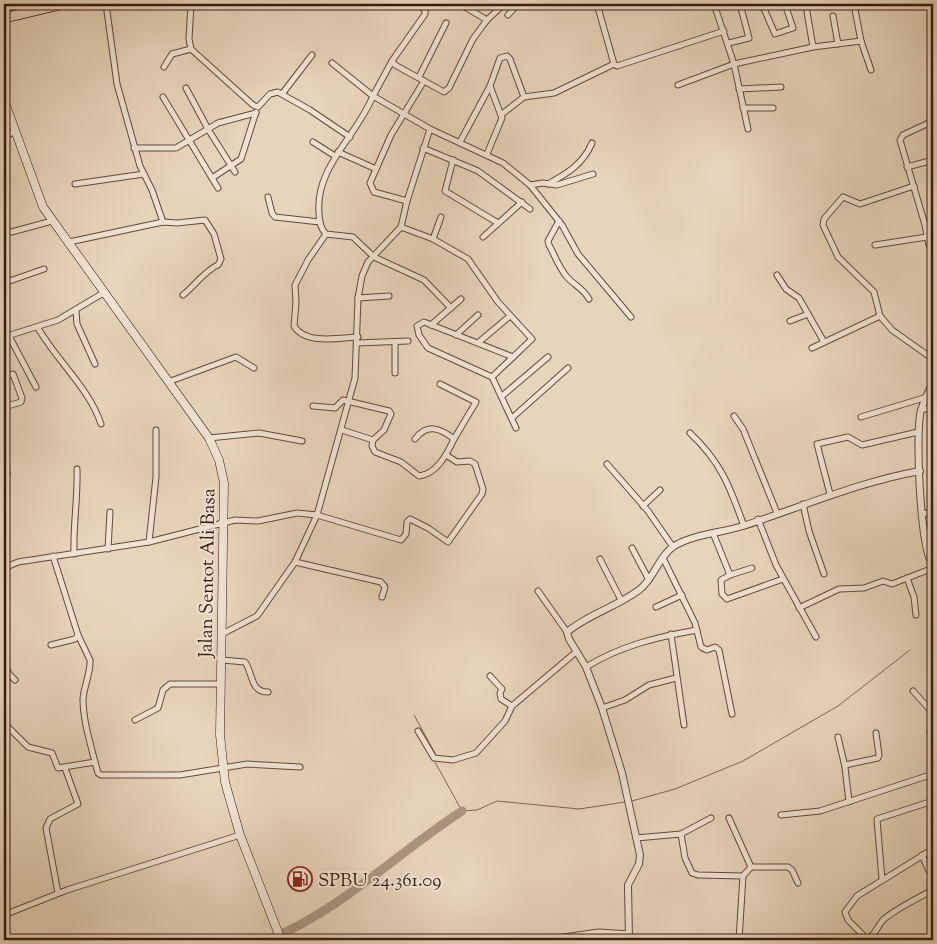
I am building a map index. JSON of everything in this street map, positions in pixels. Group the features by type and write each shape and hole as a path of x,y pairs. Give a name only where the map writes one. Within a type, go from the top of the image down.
{"highway":[{"path":"4,18 63,4"}],"main road":[{"name":"Jalan Sentot Ali Basa","path":"4,100 36,192 52,221 105,292 208,438 219,460 224,483 225,522 220,735 224,782 240,835 281,940"}],"street":[{"path":"106,4 117,84 134,148 152,190 162,222"},
{"path":"191,4 189,39 191,49 258,107"},
{"path":"326,234 320,222 318,198 336,154 350,137 392,61 425,14 425,10 417,4"},
{"path":"460,4 486,20"},
{"path":"508,15 518,4"},
{"path":"596,4 614,64"},
{"path":"714,4 729,43 748,129"},
{"path":"729,43 749,38 740,4"},
{"path":"762,4 775,34 793,28 784,4"},
{"path":"854,4 861,41 870,70"},
{"path":"392,61 395,65 446,91 473,39 486,20 502,6"},
{"path":"807,12 813,47"},
{"path":"833,16 838,44"},
{"path":"407,201 371,189 370,183 391,135 405,114 422,79 446,23"},
{"path":"487,154 502,114 524,98 554,93 614,64 617,66 724,31"},
{"path":"678,85 734,64 813,47 861,41"},
{"path":"164,67 172,54 191,49"},
{"path":"282,94 312,55"},
{"path":"460,142 490,86 500,58 507,56 510,59 524,98"},
{"path":"332,63 373,96 430,129 487,154 530,185 559,221 578,254 631,318"},
{"path":"490,86 502,114"},
{"path":"739,89 781,87"},
{"path":"186,88 208,129 235,172"},
{"path":"212,178 241,159 258,107 270,94 282,94 329,121 350,137"},
{"path":"163,97 218,188"},
{"path":"743,108 773,108"},
{"path":"134,148 176,148 223,121 256,113"},
{"path":"933,121 901,138 900,144 914,186 929,245 933,250"},
{"path":"222,634 257,616 295,562 318,515 355,378 358,298 362,276 368,262 402,227 407,201 430,129"},
{"path":"4,135 16,132"},
{"path":"313,142 336,154 376,169"},
{"path":"548,184 577,166 586,157 592,143"},
{"path":"424,148 478,171 530,208"},
{"path":"453,160 445,191 498,223"},
{"path":"907,167 933,160"},
{"path":"75,184 144,174"},
{"path":"530,185 564,183 594,174"},
{"path":"914,186 860,204 843,196 824,220 824,228 838,256 874,292 880,316 892,330 933,359"},
{"path":"268,197 272,214 275,217 320,222"},
{"path":"482,237 522,202"},
{"path":"433,239 441,217"},
{"path":"69,242 162,222 205,220 214,234 220,263 210,268 199,282 183,295"},
{"path":"4,234 52,221"},
{"path":"559,221 548,241 549,245 561,269 571,281 585,292 589,299"},
{"path":"402,227 433,239 468,259 498,302 532,339 492,377"},
{"path":"326,234 353,237 374,257 424,280 451,308"},
{"path":"326,234 308,260 295,285 294,326 299,333 310,338 358,337"},
{"path":"875,245 927,237"},
{"path":"4,283 44,269"},
{"path":"777,275 786,289 797,294 824,342"},
{"path":"36,387 6,336 38,328 76,311 105,292"},
{"path":"358,298 389,296"},
{"path":"431,325 461,300"},
{"path":"76,311 78,324 95,364"},
{"path":"790,321 808,314"},
{"path":"456,335 478,315"},
{"path":"479,342 510,316"},
{"path":"812,348 880,316"},
{"path":"513,357 479,342 424,322 417,326 423,344 492,377 516,428"},
{"path":"38,328 54,354 94,404 101,424"},
{"path":"357,343 408,341"},
{"path":"395,343 395,373"},
{"path":"168,382 236,357 254,368"},
{"path":"502,396 548,357"},
{"path":"512,418 568,368"},
{"path":"4,375 13,374 22,398 21,402 4,407"},
{"path":"799,608 839,589 864,588 883,581 891,584 933,567 928,556 922,514 918,432 921,410 933,382"},
{"path":"314,406 335,408 343,400 390,412 384,430 373,440 372,446 375,452 401,462 419,476 432,471 446,455 476,402 440,384"},
{"path":"861,416 927,397"},
{"path":"921,410 933,406"},
{"path":"734,416 743,429 777,513"},
{"path":"415,439 422,430 432,428 443,431 454,439"},
{"path":"149,542 156,478 156,430"},
{"path":"342,430 373,440"},
{"path":"830,494 817,444 848,437 862,445 918,432"},
{"path":"208,438 259,433 302,442"},
{"path":"690,433 711,453 729,485 744,526"},
{"path":"4,568 18,562 149,542 225,522 264,520 297,513 318,515 397,540 401,540 406,534 407,522 410,519 428,528 448,542 479,499 483,489 475,464 470,461 457,462 446,455"},
{"path":"607,464 644,506 673,547"},
{"path":"74,554 73,523 78,495 77,469"},
{"path":"567,632 580,621 639,590 649,580 663,558 673,547 713,533 744,526 758,519 830,494 888,477 920,471"},
{"path":"644,506 660,490"},
{"path":"803,504 809,530 824,574"},
{"path":"108,549 110,512"},
{"path":"922,514 933,512"},
{"path":"758,519 783,580 816,637"},
{"path":"713,533 730,575"},
{"path":"632,548 649,580"},
{"path":"53,556 78,635 90,660 84,684 84,715 98,774 106,776 180,775 247,764 300,767"},
{"path":"663,558 697,630 701,647 707,650 717,648 719,650 732,714"},
{"path":"600,559 621,600"},
{"path":"295,562 380,582 385,587 382,597"},
{"path":"752,568 721,580 722,594 727,599 783,580"},
{"path":"907,578 914,597 916,615"},
{"path":"538,591 567,632 576,652 586,667 602,708 628,802 641,860 628,885 629,937 592,933 557,938"},
{"path":"656,607 682,595"},
{"path":"586,667 607,654 671,634 697,630"},
{"path":"671,634 684,725"},
{"path":"51,645 75,640 78,635"},
{"path":"418,731 434,758 453,760 476,754 505,721 512,706 576,652"},
{"path":"222,660 245,662 255,686 260,691 268,692"},
{"path":"4,661 9,674 15,680"},
{"path":"490,676 502,689 500,694 502,699 512,706"},
{"path":"602,708 625,700 649,685 676,678"},
{"path":"135,720 158,708 164,690 170,684 221,684"},
{"path":"913,691 933,713"},
{"path":"4,723 28,747 50,752 58,768 94,762"},
{"path":"845,765 878,758 876,733"},
{"path":"838,737 845,765 849,802"},
{"path":"58,893 46,828 50,819 78,804 65,768"},
{"path":"781,815 820,811 933,774"},
{"path":"882,879 877,819 933,801"},
{"path":"636,838 681,834 712,818"},
{"path":"729,818 751,868"},
{"path":"681,834 686,858 692,873 698,876 743,876"},
{"path":"4,915 58,893 240,835"},
{"path":"933,849 882,879 856,898 844,915 863,934 865,940 872,936 882,922 904,904 933,890"},
{"path":"922,855 933,880"},
{"path":"739,940 743,876 751,868 788,867 792,870 798,883"},
{"path":"591,940 592,933"}],"waterway":[{"path":"632,801 675,789 743,761 838,706 910,650"},
{"path":"414,715 436,755"},
{"path":"435,762 462,811 477,810 497,801 579,809 625,802"},
{"path":"268,940 320,914 462,811"}],"place":[{"name":"SPBU 24.361.09","path":"300,879"}]}
